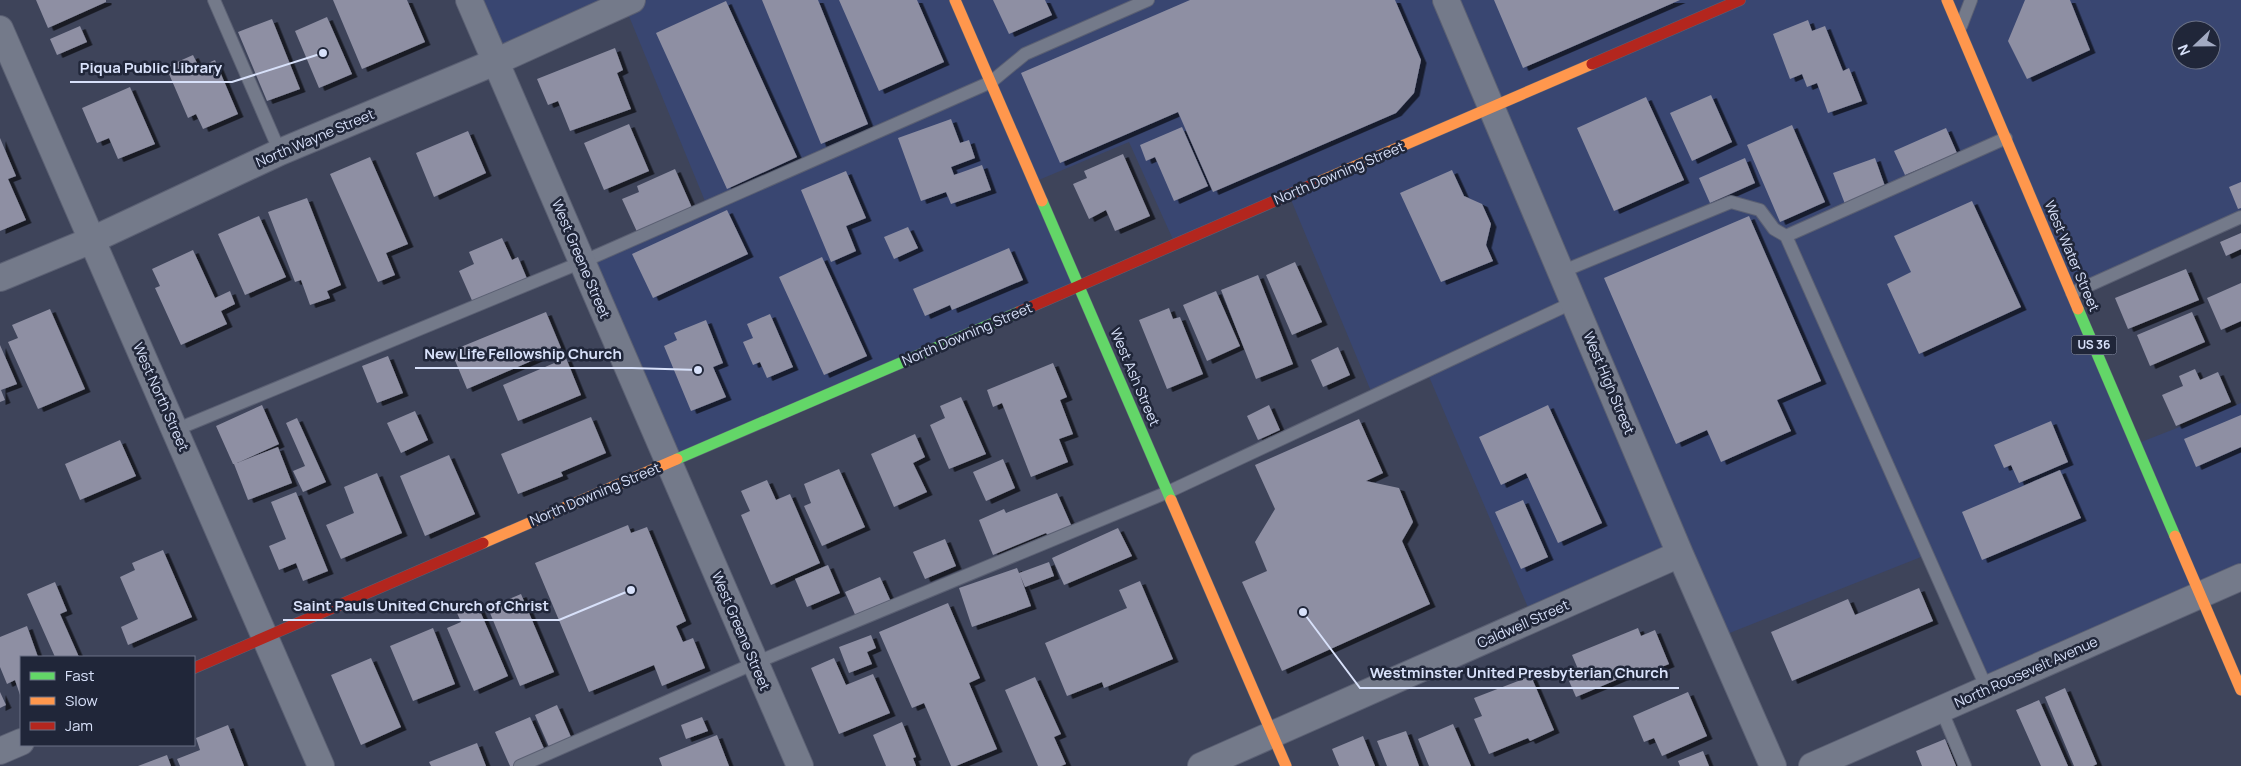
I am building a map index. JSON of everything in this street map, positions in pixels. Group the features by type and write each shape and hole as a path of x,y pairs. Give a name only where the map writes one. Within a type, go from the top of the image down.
{"street":[{"name":"West Greene Street","path":"469,0 800,766"},
{"name":"North Wayne Street","path":"0,278 92,240 280,152 495,62 632,0"},
{"name":"West Ash Street","path":"955,0 1286,766"},
{"name":"West High Street","path":"1446,0 1680,554 1773,766"},
{"name":"North Downing Street","path":"195,668 1740,0"},
{"name":"West Water Street","path":"1947,0 2241,690"},
{"name":"West North Street","path":"0,29 321,766"},
{"name":"Caldwell Street","path":"1201,766 1680,554"},
{"name":"North Roosevelt Avenue","path":"1812,766 2241,577"},
{"path":"0,751 20,742"}],"lane":[{"path":"214,0 280,152"},
{"path":"175,430 582,262 991,82 1025,54 1148,0"},
{"path":"1960,30 1971,0"},
{"path":"1786,236 2006,138"},
{"path":"1562,272 1731,202 1760,210 1774,229 1786,236 1986,689"},
{"path":"2072,294 2241,217"},
{"path":"520,766 755,663 1168,492 1574,302"},
{"path":"1941,709 1965,766"}],"shaded area":[{"path":"469,0 2241,0 2241,217 2072,294 2136,444 2241,403 2241,577 1987,689 1926,555 1717,638 1679,554 1533,619 1427,372 1373,396 1289,195 1175,244 1129,142 1034,182 1079,285 669,463 582,262 707,206 624,4 495,62"}],"building":[{"path":"36,0 106,0 106,2 48,28"},
{"path":"333,0 407,0 425,42 362,69"},
{"path":"762,0 818,0 868,124 821,144"},
{"path":"839,0 917,0 944,62 879,91"},
{"path":"993,0 1045,0 1052,15 1009,34"},
{"path":"1190,0 1395,0 1421,60 1414,93 1396,113 1213,192 1178,112 1060,163 1021,73"},
{"path":"1494,0 1680,0 1523,68"},
{"path":"2025,0 2070,0 2090,50 2027,79 2008,41"},
{"path":"726,1 797,157 727,189 656,33"},
{"path":"327,17 352,74 319,88 295,31"},
{"path":"272,19 300,89 267,101 238,32"},
{"path":"1808,20 1812,31 1825,26 1843,71 1849,68 1862,101 1828,113 1817,83 1807,87 1802,74 1790,79 1773,34"},
{"path":"80,26 87,42 57,55 50,39"},
{"path":"615,48 623,70 617,73 631,109 570,131 558,101 548,105 537,79"},
{"path":"193,55 199,67 215,60 238,114 203,129 196,114 188,118 166,67"},
{"path":"130,87 155,144 118,159 109,138 97,143 82,108"},
{"path":"1711,95 1732,142 1692,161 1670,113"},
{"path":"1646,97 1684,180 1614,211 1577,128"},
{"path":"951,119 960,143 969,140 975,158 951,167 954,175 982,165 991,190 951,204 946,192 921,201 898,138"},
{"path":"629,124 649,171 604,190 584,143"},
{"path":"1792,125 1825,202 1780,222 1747,145"},
{"path":"1182,127 1208,186 1174,201 1155,157 1146,161 1140,145"},
{"path":"1946,128 1957,153 1905,175 1894,151"},
{"path":"468,131 486,173 434,197 416,153"},
{"path":"0,138 16,176 8,179 26,220 0,231"},
{"path":"1123,154 1150,216 1115,231 1106,210 1089,219 1073,184 1087,178 1084,171"},
{"path":"370,157 408,244 386,253 395,275 378,282 330,174"},
{"path":"1745,158 1755,183 1710,203 1699,178"},
{"path":"1875,158 1886,189 1845,204 1833,173"},
{"path":"675,169 693,210 638,234 622,199 639,192 637,186"},
{"path":"1452,170 1464,196 1482,204 1491,224 1486,245 1493,261 1441,282 1400,193"},
{"path":"846,171 866,218 846,226 856,251 831,262 801,190"},
{"path":"2241,182 2241,208 2238,209 2229,187"},
{"path":"307,198 341,285 327,291 330,298 310,305 301,280 295,282 268,212"},
{"path":"1972,201 2021,307 1919,354 1887,284 1911,272 1894,236"},
{"path":"727,210 748,254 653,298 632,254"},
{"path":"259,216 286,277 245,295 218,234"},
{"path":"1749,216 1821,381 1777,400 1791,431 1721,462 1707,430 1676,444 1604,278"},
{"path":"908,227 918,248 894,259 884,237"},
{"path":"2241,233 2241,249 2226,256 2220,242"},
{"path":"502,238 512,260 518,257 528,281 474,305 459,271 474,264 469,252"},
{"path":"1009,248 1023,280 952,310 950,305 925,316 913,289"},
{"path":"193,250 215,298 230,291 235,304 221,311 227,324 181,345 155,288 160,286 152,269"},
{"path":"822,257 867,356 824,375 779,277"},
{"path":"1295,262 1322,322 1292,335 1266,275"},
{"path":"2186,269 2199,300 2128,329 2115,298"},
{"path":"1258,275 1293,364 1256,379 1221,290"},
{"path":"2241,283 2241,321 2221,330 2207,298"},
{"path":"1216,291 1240,346 1207,361 1183,305"},
{"path":"1169,308 1173,319 1180,317 1203,374 1167,389 1139,320"},
{"path":"50,309 85,389 38,409 8,342 18,338 12,325"},
{"path":"546,312 561,348 467,389 451,351"},
{"path":"2192,312 2205,342 2150,366 2137,335"},
{"path":"770,314 793,367 767,378 760,362 753,365 743,342 753,338 747,324"},
{"path":"706,320 723,363 713,367 726,397 691,411 664,346 677,340 674,333"},
{"path":"0,345 17,384 1,390 5,400 0,402"},
{"path":"1338,347 1350,375 1323,387 1311,360"},
{"path":"388,356 403,393 377,403 362,366"},
{"path":"566,358 581,395 518,421 503,385"},
{"path":"1053,363 1067,397 1060,400 1073,434 1059,439 1068,462 1031,477 1002,403 993,407 987,390"},
{"path":"2195,369 2200,380 2218,372 2231,402 2176,426 2162,395 2183,386 2179,376"},
{"path":"961,397 986,454 949,469 930,425 945,418 940,406"},
{"path":"262,405 279,444 237,463 278,447 292,483 248,500 216,426"},
{"path":"1269,405 1280,430 1258,440 1247,416"},
{"path":"1548,405 1602,523 1558,543 1526,473 1501,485 1479,437"},
{"path":"415,411 428,440 401,453 387,423"},
{"path":"2241,415 2241,447 2196,467 2184,439"},
{"path":"591,417 606,453 561,472 563,476 518,494 501,454"},
{"path":"297,418 326,482 303,492 293,471 305,466 286,423"},
{"path":"1359,419 1383,473 1366,481 1399,488 1413,522 1402,541 1430,604 1282,671 1242,582 1267,571 1255,542 1275,509 1255,465"},
{"path":"2051,421 2068,462 2019,483 2011,465 2004,468 1994,445"},
{"path":"915,434 925,457 913,463 927,492 894,507 871,454"},
{"path":"120,440 136,476 80,500 65,464"},
{"path":"449,455 475,514 425,536 400,476"},
{"path":"1003,459 1015,488 986,501 973,472"},
{"path":"839,469 865,527 822,546 804,506 811,503 804,484"},
{"path":"2060,470 2081,518 1982,560 1962,512"},
{"path":"377,473 402,533 341,559 326,525 354,513 344,487"},
{"path":"767,480 776,500 790,494 820,563 771,585 741,515 750,511 741,491"},
{"path":"296,492 328,571 303,581 296,563 279,570 269,546 286,539 271,502"},
{"path":"1057,493 1072,527 1049,537 1046,533 993,555 979,520 1004,509 1006,513"},
{"path":"1523,500 1548,557 1521,569 1495,512"},
{"path":"628,525 631,533 647,527 686,621 676,626 683,642 693,638 705,668 662,686 654,665 589,692 535,563"},
{"path":"1118,528 1132,556 1064,585 1052,558"},
{"path":"945,539 956,566 925,579 913,552"},
{"path":"163,550 192,617 128,645 121,627 138,619 120,577 135,570 132,563"},
{"path":"1049,562 1054,576 1025,587 1020,575 1031,606 972,627 959,588 1017,568 1019,573"},
{"path":"828,565 840,593 807,607 795,579"},
{"path":"880,577 892,604 857,619 845,592"},
{"path":"1140,581 1173,659 1104,688 1102,682 1067,696 1045,643 1127,608 1119,590"},
{"path":"55,582 67,611 60,614 79,656 55,656 27,594"},
{"path":"1919,588 1933,621 1792,681 1771,632 1848,599 1855,615"},
{"path":"521,594 554,672 520,686 488,608"},
{"path":"948,603 980,678 969,683 997,749 956,766 951,766 924,703 912,708 879,632"},
{"path":"477,604 508,676 474,691 447,628 461,622 457,613"},
{"path":"27,626 38,656 20,656 20,695 15,680 7,684 0,667 0,637"},
{"path":"433,628 455,684 413,701 390,646"},
{"path":"1638,628 1641,636 1655,630 1669,664 1637,677 1635,672 1576,697 1569,681 1581,676 1572,655"},
{"path":"871,635 876,648 867,652 872,664 849,673 839,647"},
{"path":"371,658 401,727 361,745 331,675"},
{"path":"834,658 846,685 873,674 890,713 839,734 811,668"},
{"path":"1531,676 1554,730 1530,741 1528,738 1489,754 1474,719 1482,716 1474,698"},
{"path":"1035,677 1061,734 1054,737 1066,764 1061,766 1038,766 1005,690"},
{"path":"2065,688 2097,764 2093,766 2074,766 2045,697"},
{"path":"0,692 6,705 0,708"},
{"path":"1688,692 1707,736 1662,756 1654,738 1644,742 1633,716"},
{"path":"2039,700 2068,766 2041,766 2016,710"},
{"path":"557,705 571,737 549,747 535,715"},
{"path":"530,717 546,753 510,766 495,732"},
{"path":"702,717 708,731 686,739 681,725"},
{"path":"902,722 916,757 913,758 916,766 886,766 873,735"},
{"path":"1453,724 1471,766 1429,766 1418,739"},
{"path":"228,725 244,766 180,766 177,759 200,750 196,738"},
{"path":"1406,731 1419,766 1387,766 1377,741"},
{"path":"717,735 729,766 662,766 659,758"},
{"path":"1363,736 1375,766 1339,766 1332,749"},
{"path":"1945,739 1956,766 1922,766 1916,751"},
{"path":"477,743 486,766 431,766 429,762"},
{"path":"1703,751 1709,766 1680,766 1678,761"},
{"path":"167,755 171,766 138,766"}],"traffic: fast":[{"path":"1042,201 1171,500"},
{"path":"2078,309 2175,536"},
{"path":"677,459 1019,312"}],"traffic: slow":[{"path":"955,0 1042,201"},
{"path":"1947,0 2078,309"},
{"path":"1316,183 1592,64"},
{"path":"483,543 677,459"},
{"path":"1171,500 1286,766"},
{"path":"2175,536 2241,690"}],"traffic: jam":[{"path":"1592,64 1740,0"},
{"path":"1019,312 1316,183"},
{"path":"195,668 483,543"}],"place":[{"name":"Piqua Public Library","path":"323,53"},
{"name":"New Life Fellowship Church","path":"698,370"},
{"name":"Saint Pauls United Church of Christ","path":"631,590"},
{"name":"Westminster United Presbyterian Church","path":"1303,612"}]}
